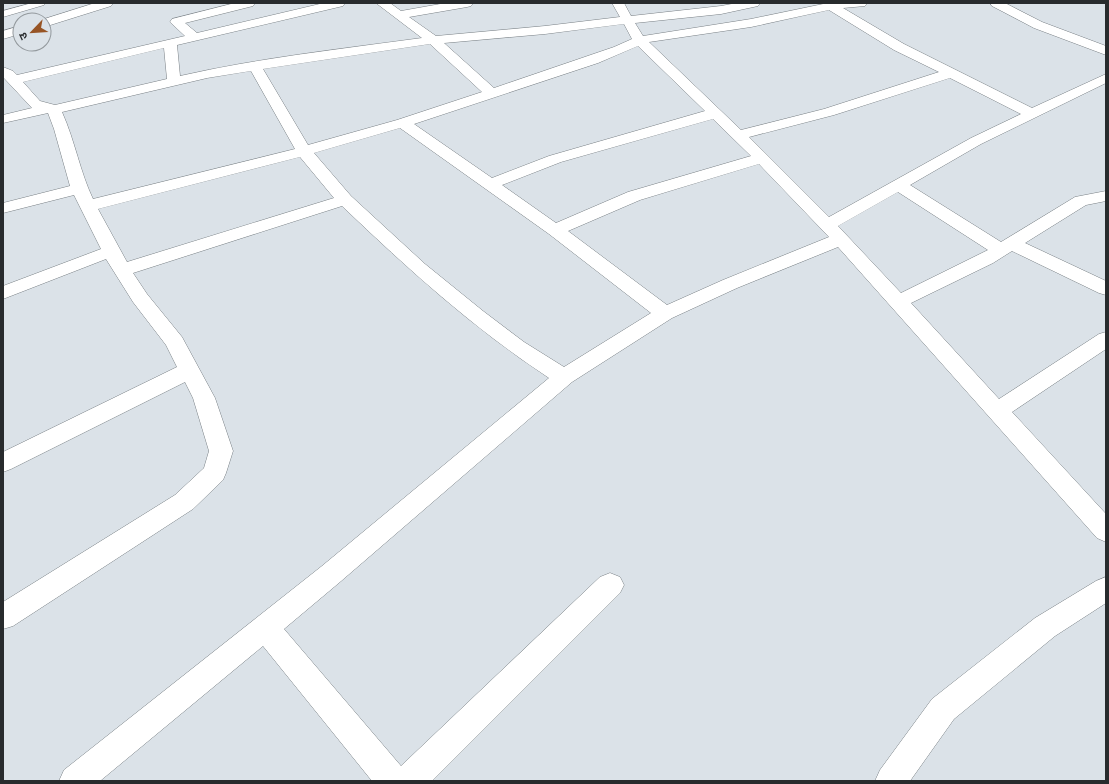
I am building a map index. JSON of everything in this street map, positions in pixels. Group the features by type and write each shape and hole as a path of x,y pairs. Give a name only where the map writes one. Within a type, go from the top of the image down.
{"street":[{"path":"52,20 107,3"},
{"path":"194,37 176,22 250,3"},
{"path":"7,75 194,37 339,3"},
{"path":"382,3 433,40 493,94"},
{"path":"398,15 467,3"},
{"path":"618,3 639,40 763,158 834,232 1103,522"},
{"path":"3,119 206,74 255,66 433,40 545,30 721,10 754,3"},
{"path":"3,208 84,198 304,151 402,123 493,94 599,57 639,40 751,23 831,6 861,3"},
{"path":"996,3 1038,25 1106,51"},
{"path":"831,6 899,46 1034,114"},
{"path":"170,42 174,82"},
{"path":"255,66 304,151 345,200 418,268 476,316 517,347 564,377"},
{"path":"738,134 829,112 951,73"},
{"path":"3,617 184,502 214,473 221,450 204,398 175,342 140,298 122,270 84,198 62,129 51,109 35,104 7,75"},
{"path":"75,781 266,627 564,377 665,313 730,284 834,232 898,185 976,140 1034,114 1106,78"},
{"path":"491,184 555,159 716,113"},
{"path":"402,123 555,230 665,313"},
{"path":"555,230 634,196 763,158"},
{"path":"898,185 1005,247 1106,289"},
{"path":"898,302 986,259 1081,201 1106,196"},
{"path":"122,270 345,200"},
{"path":"3,293 111,251"},
{"path":"998,410 1106,339"},
{"path":"3,463 190,370"},
{"path":"409,781 610,585"},
{"path":"891,781 943,709 1045,628 1106,589"},
{"path":"266,627 393,781"}],"lane":[{"path":"3,14 41,3"}]}
